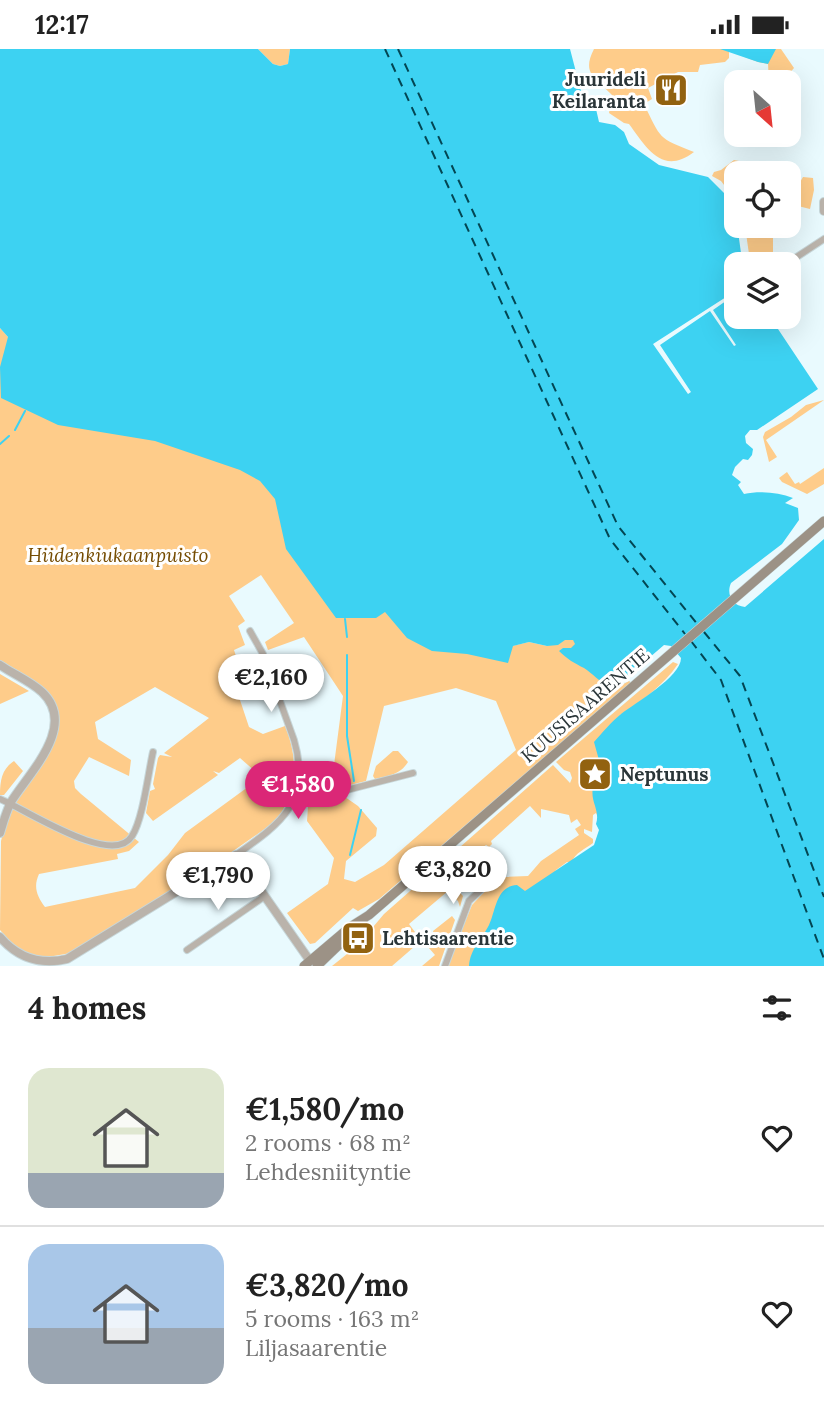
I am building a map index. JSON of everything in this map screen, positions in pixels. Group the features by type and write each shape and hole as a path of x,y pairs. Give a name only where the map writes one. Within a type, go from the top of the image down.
{"main road":[{"name":"KUUSISAARENTIE","path":"311,965 350,927 369,915 824,521"}],"street":[{"path":"824,202 824,211"},
{"path":"801,254 824,239"},
{"path":"0,937 16,953 41,963 76,955 236,855 289,811 299,779 298,754 263,654 250,631"},
{"path":"0,665 43,692 54,718 49,745 10,803 0,833"},
{"path":"0,799 58,830 111,846 121,846 127,843 135,831 153,752"},
{"path":"294,799 308,800 413,773"},
{"path":"236,855 311,965"},
{"path":"445,966 469,901 500,872"},
{"path":"187,950 265,896"}],"green space":[{"path":"258,49 290,49 288,64 273,64"},
{"path":"594,49 781,49 794,68 768,70 768,64 729,51 729,58 725,62 700,65 698,72 678,72 648,88 652,99 644,104 658,131 673,144 694,152 683,159 673,161 656,156 629,124 609,113 612,95 592,75 590,57"},
{"path":"724,168 724,185 712,176 714,172"},
{"path":"803,177 813,178 814,190 810,209 801,207"},
{"path":"747,238 773,238 773,252 749,252"},
{"name":"Hiidenkiukaanpuisto","path":"0,328 8,337 243,464 392,602 510,650 512,646 529,642 547,646 565,639 573,640 628,672 628,676 609,686 614,689 629,681 632,683 379,899 358,911 353,908 315,943 310,944 287,913 328,884 334,858 307,821 308,807 345,797 358,806 377,828 376,836 346,861 344,879 355,882 384,865 516,750 496,701 456,688 384,706 366,781 311,795 303,794 303,785 331,788 343,696 304,637 268,650 265,642 294,623 261,575 229,596 245,621 238,626 245,645 234,650 236,656 231,673 249,727 263,734 285,726 292,751 294,775 283,810 276,821 206,870 71,953 42,958 19,951 0,930 1,841 6,822 53,744 57,730 53,702 49,694 35,681 0,660","holes":["155,687 209,718 164,753 172,757 160,755 158,758 153,784 155,789 150,791 146,813 153,821 218,775 213,771 219,773 240,758 257,773 252,784 185,833 168,855 135,888 45,907 37,891 39,874 118,859 117,854 129,851 139,842 75,788 74,781 89,757 129,776 131,760 98,739 95,722"]},
{"path":"824,400 766,440 777,457 769,462 763,437 765,432 806,405"},
{"path":"824,468 824,484 807,494 779,478 787,472 795,484 800,484"},
{"path":"673,662 678,664 659,686 620,715 612,739 598,817 596,813 593,815 592,832 584,829 584,833 593,839 593,843 572,862 567,862 556,870 505,966 447,966 472,905 503,872 504,877 528,876 541,861 579,835 575,829 581,825 577,819 571,823 569,815 541,809 541,818 530,806 491,841 489,847 486,845 447,879 463,896 460,907 448,891 409,924 418,936 421,934 431,944 435,942 433,931 452,916 455,920 439,966 422,966 435,955 422,940 392,966 332,966 357,946 384,914 553,765 570,783 570,772 556,762"},
{"path":"0,674 29,691 0,704"},
{"path":"393,751 398,751 408,762 397,772 375,779 373,776 376,766"},
{"path":"14,761 23,771 4,795 0,795 2,775"}],"water":[{"path":"0,49 258,49 273,64 280,66 288,64 290,49 570,49 582,95 596,109 599,122 615,125 624,132 629,144 659,165 708,177 724,193 724,238 739,238 741,252 724,252 724,329 778,329 818,389 757,430 750,430 745,436 746,443 753,449 748,460 743,459 735,467 732,475 741,482 738,485 744,494 781,494 793,498 785,503 798,508 799,520 782,544 731,583 729,591 734,602 745,607 824,539 824,966 469,966 474,949 489,925 498,900 505,890 517,885 525,891 594,845 599,830 592,794 602,771 594,742 617,717 666,681 674,673 681,658 671,646 664,645 628,676 608,686 559,651 571,648 575,644 573,640 565,640 558,645 547,646 529,642 513,646 508,663 467,654 432,651 407,638 385,612 376,618 336,618 286,549 275,499 260,481 240,470 155,441 58,425 1,398 0,367 8,337 0,328"},
{"path":"720,49 776,49 768,64"}],"pier":[{"path":"724,298 724,302 713,310 736,345 734,346 710,311 660,345 691,392 688,394 653,344"}],"waterway":[{"path":"15,430 25,411"},
{"path":"0,444 9,436"},
{"path":"345,619 347,637"},
{"path":"347,655 347,736 354,781"},
{"path":"350,855 361,810"}],"ferry route":[{"path":"385,49 610,539 685,634"},
{"path":"398,49 618,526 698,625"},
{"path":"704,632 740,676 824,897"},
{"path":"691,641 721,680 824,959"}],"place":[{"name":"Juurideli Keilaranta","path":"671,90"},
{"name":"Neptunus","path":"595,774"},
{"name":"Lehtisaarentie","path":"358,938"}]}
